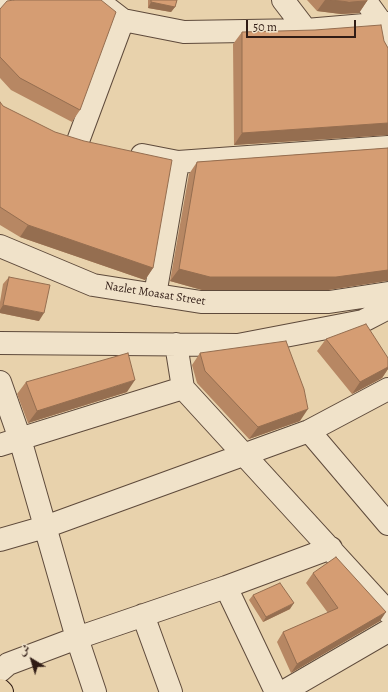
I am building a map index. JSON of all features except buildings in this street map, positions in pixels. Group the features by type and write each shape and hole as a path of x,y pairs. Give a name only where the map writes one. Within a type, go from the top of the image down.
{"street":[{"path":"97,0 123,20 184,32 306,30 386,24"},
{"path":"283,0 306,30"},
{"path":"365,0 386,24 388,50"},
{"path":"101,146 68,138 123,20"},
{"path":"124,151 178,162 388,147"},
{"path":"155,295 178,162"},
{"name":"Nazlet Moasat Street","path":"0,246 93,285 201,302 329,302 388,293"},
{"path":"0,343 238,345 368,329 388,308"},
{"path":"176,344 183,388 246,455 388,612"},
{"path":"0,382 10,442 45,527 77,638 95,692"},
{"path":"10,442 183,388"},
{"path":"0,540 45,527 309,431 388,389"},
{"path":"309,431 388,524"},
{"path":"0,671 8,664 77,638 226,587 331,548"},
{"path":"226,587 276,692"},
{"path":"143,615 171,692"},
{"path":"283,692 388,631"}]}
